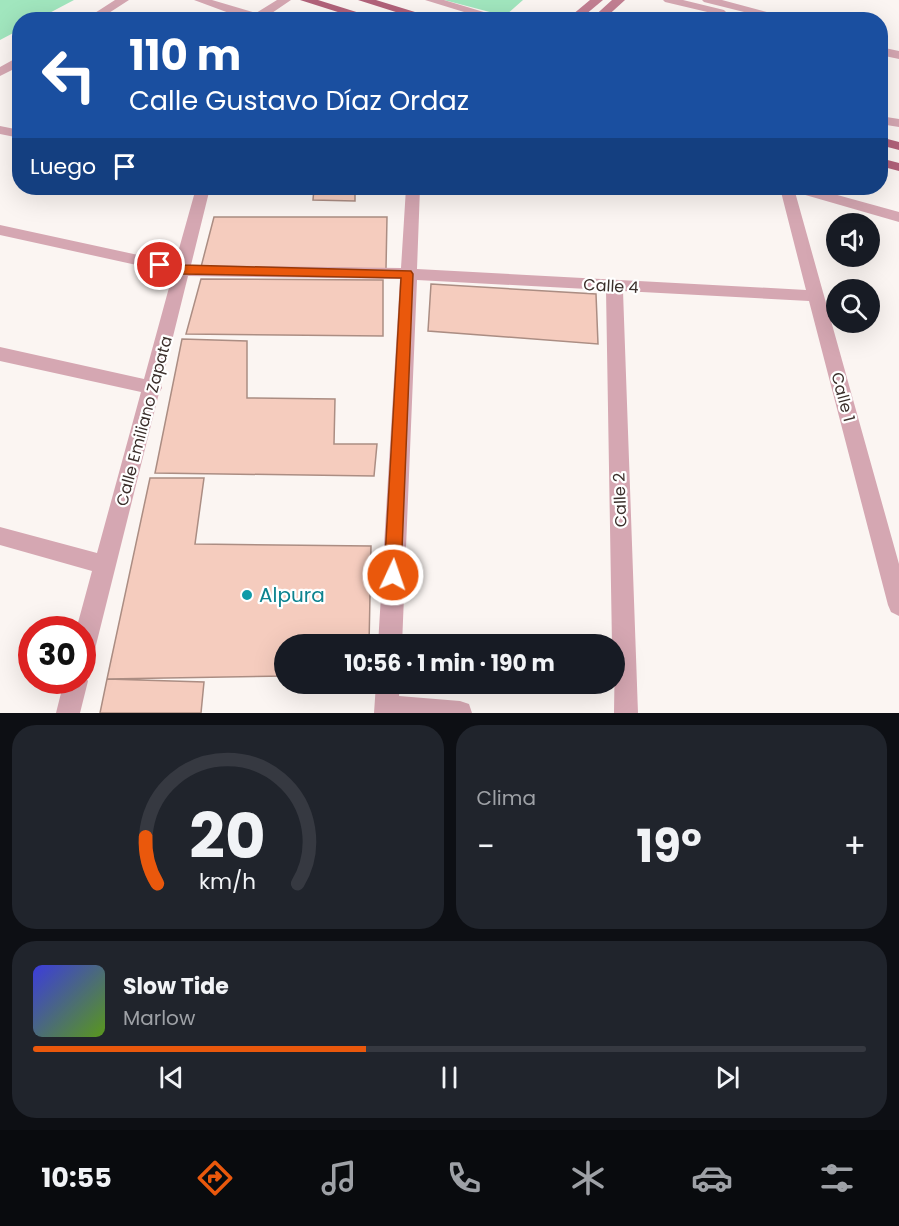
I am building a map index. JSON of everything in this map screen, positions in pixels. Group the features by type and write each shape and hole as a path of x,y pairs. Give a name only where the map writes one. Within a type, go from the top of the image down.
{"main road":[{"path":"306,0 349,12"},
{"path":"364,0 407,12"},
{"path":"581,12 597,0"},
{"path":"605,12 619,0"}],"street":[{"path":"103,12 123,0"},
{"path":"200,0 237,12"},
{"path":"268,12 285,0"},
{"path":"431,0 475,12"},
{"path":"669,0 718,12"},
{"path":"708,0 758,12"},
{"name":"Calle Emiliano Zapata","path":"92,616 153,388 201,195"},
{"path":"391,634 413,195"},
{"name":"Calle 1","path":"789,195 899,605"},
{"path":"822,195 899,217"},
{"name":"Calle 4","path":"0,230 183,270 407,274 816,296"},
{"name":"Calle 2","path":"614,286 626,713"},
{"path":"0,354 153,388"},
{"path":"0,536 105,565"},
{"path":"68,713 73,694"},
{"path":"387,701 460,713"}],"green space":[{"path":"0,0 74,0 51,12 12,12 12,34 0,40"},
{"path":"444,0 523,0 510,12 490,12"}],"building":[{"path":"313,195 355,195 355,201 313,200"},
{"path":"214,217 387,217 386,269 201,267"},
{"path":"201,279 383,280 383,336 186,334"},
{"path":"431,284 596,294 598,344 428,331"},
{"path":"182,339 247,341 247,398 335,399 334,444 377,444 374,476 155,473"},
{"name":"Alpura","path":"150,478 204,478 195,544 371,546 369,634 274,634 274,676 107,679"},
{"path":"107,679 204,682 201,713 100,713"}],"place":[{"name":"Alpura","path":"247,595"}],"route":[{"path":"160,265 183,270 407,274 393,575"}]}
